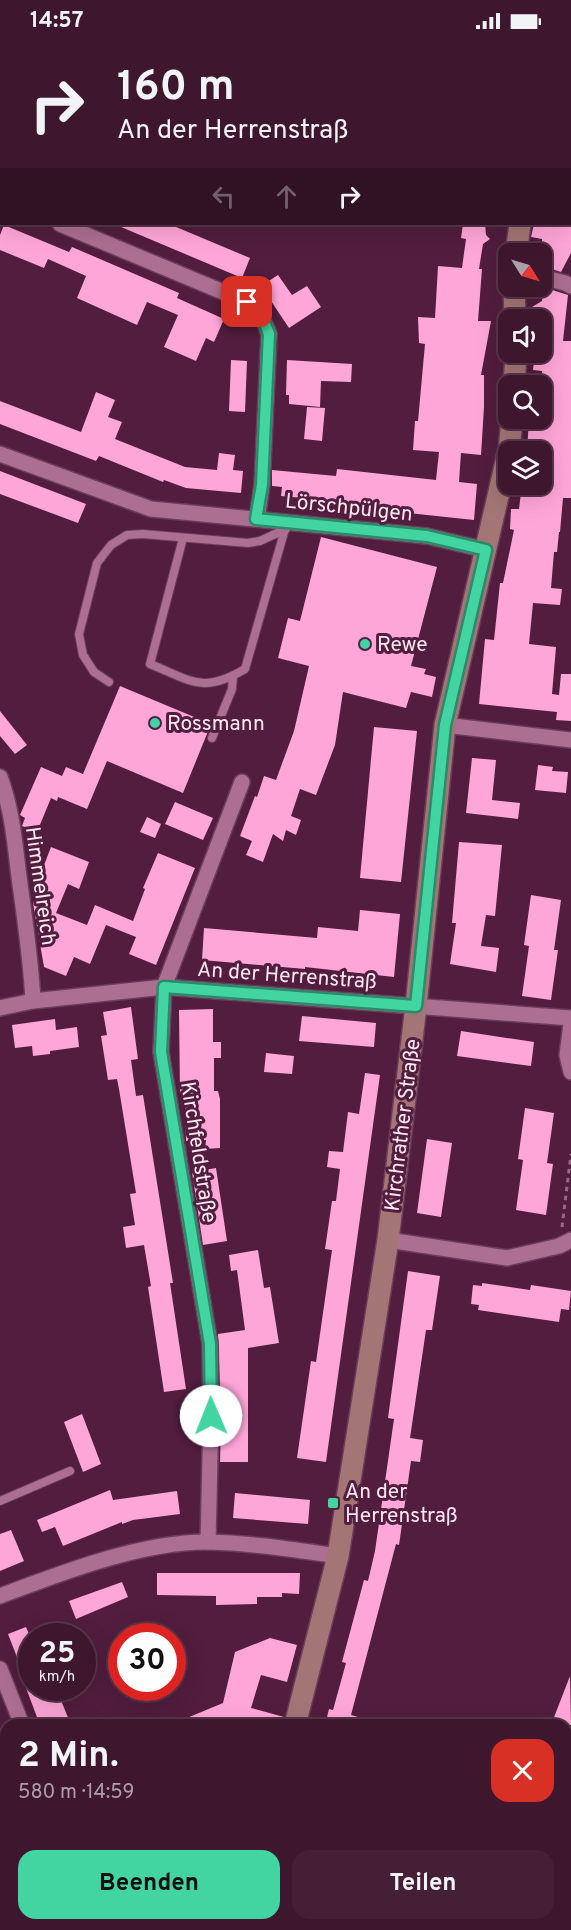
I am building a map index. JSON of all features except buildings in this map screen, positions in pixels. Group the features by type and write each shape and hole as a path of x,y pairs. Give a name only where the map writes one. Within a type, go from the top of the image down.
{"main road":[{"path":"517,243 520,225"},
{"name":"Kirchrather Straße","path":"297,1719 338,1556 388,1240 416,1006 445,725 499,495"}],"street":[{"path":"62,225 247,302 265,321 269,334 269,346 262,485 256,519"},
{"path":"552,280 571,286"},
{"name":"Lörschpülgen","path":"0,454 151,509 201,516 256,519 427,536 486,550"},
{"path":"445,725 571,740"},
{"name":"Himmelreich","path":"0,777 7,797 17,856 32,967 33,1001"},
{"name":"Kirchfeldstraße","path":"208,1542 210,1344 161,1052 164,987 242,782"},
{"name":"An der Herrenstraß","path":"0,1008 33,1001 164,987 571,1018"},
{"path":"571,1024 567,1055 571,1072"},
{"path":"388,1240 507,1258 565,1243"},
{"path":"0,1596 99,1561 166,1545 208,1542 338,1556"},
{"path":"0,1669 20,1719"}],"lane":[{"path":"109,682 94,672 83,655 79,634 97,562 111,545 127,535 143,534 248,543 260,541 301,523"},
{"path":"183,538 150,664 193,682 208,684 233,676 245,669 285,529"},
{"path":"212,738 232,690 233,676"},
{"path":"0,1501 70,1471"}],"path":[{"path":"565,1243 571,1154"}],"place":[{"name":"Rewe","path":"365,644"},
{"name":"Rossmann","path":"155,723"},
{"name":"An der Herrenstraß","path":"333,1503"}],"route":[{"path":"211,1416 210,1344 161,1052 164,987 416,1006 445,725 454,678 486,550 427,536 256,519 262,485 269,334 265,321 247,302"}]}
